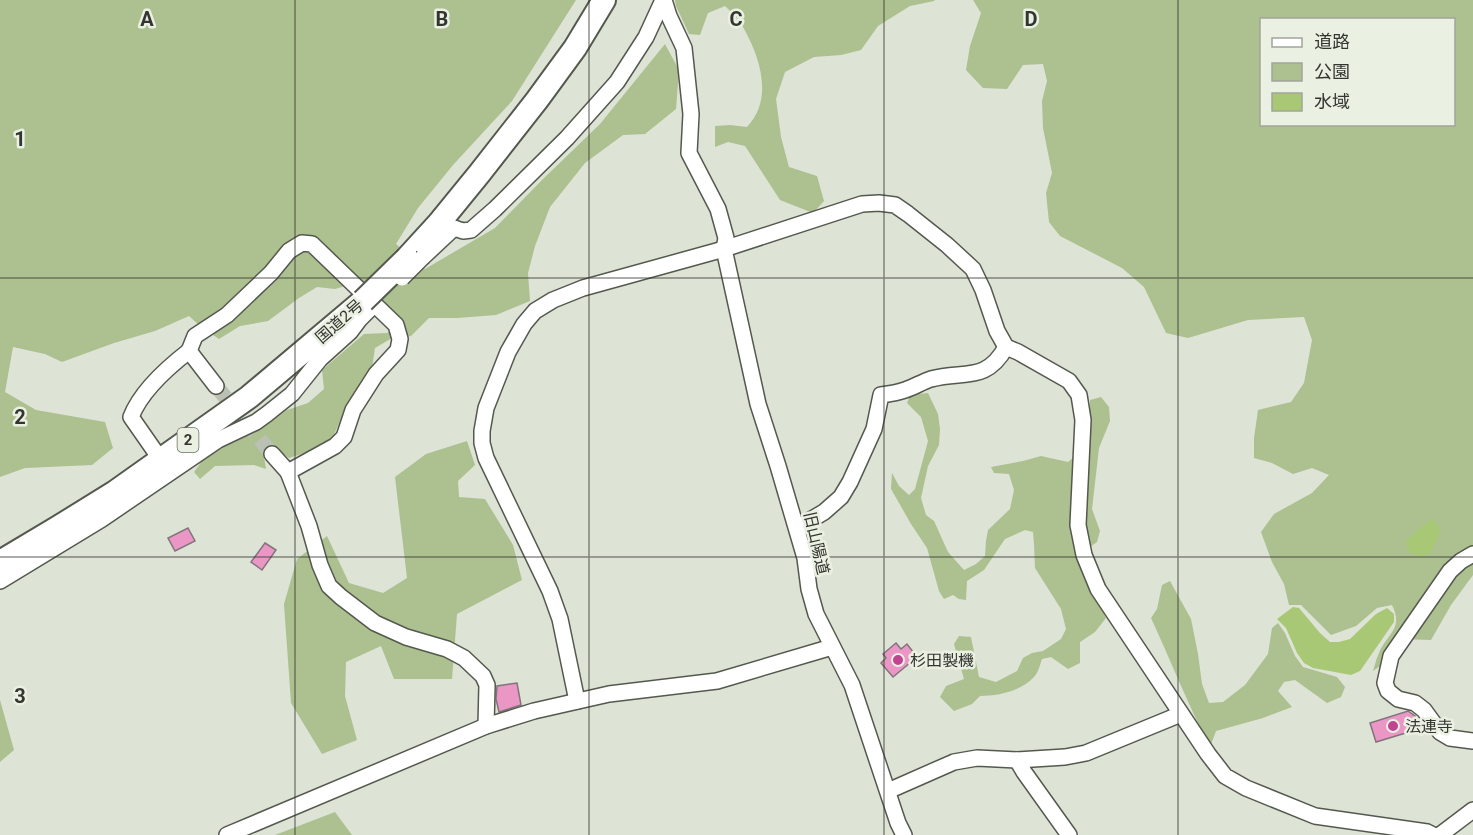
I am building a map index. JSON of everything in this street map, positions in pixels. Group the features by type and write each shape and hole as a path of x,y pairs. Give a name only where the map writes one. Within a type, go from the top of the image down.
{"highway":[{"name":"国道2号","path":"0,562 161,460 249,397 368,304 446,225 575,48 603,0"}],"street":[{"path":"446,225 463,231 471,230 567,138 617,82 646,37 664,0"},
{"name":"旧山陽道","path":"664,0 684,48 691,114 689,153 718,209 726,238 724,249 758,404 797,528 816,614 852,685 904,835"},
{"path":"577,701 560,618 550,591 486,458 482,443 486,408 508,352 524,324 535,310 583,288 724,249 862,204 895,205 931,232 973,269 983,290 996,331 1006,347 1069,381 1079,395 1083,420 1078,525 1084,555 1098,589 1225,776 1246,788 1315,816 1427,831 1433,835"},
{"path":"161,460 131,417 136,405 167,368 189,351 195,336 227,315 271,273 289,251 302,243 312,244 396,325 400,339 398,350 376,374 352,410 344,437 335,446 288,472"},
{"path":"0,581 102,519 218,440 256,422 267,414 292,394 320,359 350,332 368,304"},
{"path":"797,528 824,512 841,497 874,429 881,395 904,391 933,379 979,373 991,366 1006,347"},
{"path":"189,351 216,386"},
{"path":"272,454 288,472 329,586 375,623 406,637 447,649 464,658 483,676 487,686 486,726"},
{"path":"1473,554 1450,571 1391,656 1385,683 1388,691 1398,699 1415,703 1424,710 1440,732 1450,738 1473,741"},
{"path":"227,835 486,726 534,711 609,694 717,681 832,647"},
{"path":"888,791 954,762 977,758 1017,760 1065,757 1086,753 1181,714"},
{"path":"1017,760 1069,835"},
{"path":"1440,835 1473,810"}],"green space":[{"path":"0,0 576,0 512,101 453,165 418,208 396,244 425,269 495,228 600,124 665,44 679,70 676,109 645,134 623,135 585,163 550,207 535,246 528,273 530,301 496,315 429,318 411,336 392,338 375,348 372,368 364,385 349,400 333,437 305,453 289,458 275,449 264,457 266,469 254,465 215,466 200,479 194,472 202,461 235,440 264,427 287,410 308,403 324,389 322,370 364,334 387,333 399,326 389,308 362,281 335,289 317,287 268,321 240,326 219,339 189,316 155,331 62,362 45,354 13,347 5,392 36,410 105,422 113,448 92,465 25,468 0,477"},
{"path":"675,0 935,0 910,6 878,26 861,50 841,55 814,57 785,72 776,99 781,137 789,167 817,176 824,201 813,213 780,200 745,146 728,142 715,147 715,126 747,127 755,116 762,91 759,64 741,24 725,6 708,13 700,35 689,34"},
{"path":"973,0 1473,0 1473,575 1451,605 1431,640 1397,639 1380,666 1373,671 1382,646 1395,625 1392,605 1377,608 1356,626 1331,635 1301,605 1289,605 1284,584 1272,562 1261,532 1274,514 1312,493 1329,475 1312,468 1293,474 1272,463 1254,458 1258,410 1291,402 1304,383 1312,340 1304,317 1248,320 1188,338 1166,333 1144,287 1122,268 1060,236 1049,222 1046,193 1052,173 1043,128 1042,101 1047,81 1043,64 1023,65 1007,89 983,88 966,70 970,46 981,13"},
{"path":"928,393 938,414 939,445 928,466 921,498 926,515 934,521 948,552 964,570 985,556 988,530 1010,509 1014,490 1009,474 994,473 991,467 1041,456 1068,462 1089,444 1090,400 1101,397 1109,407 1110,421 1099,448 1092,509 1100,531 1097,542 1078,555 1106,618 1095,632 1080,642 1080,663 1068,669 1051,657 1042,659 1035,675 1023,686 1002,694 980,696 972,704 954,711 940,697 946,686 964,679 954,644 959,636 971,637 979,677 996,682 1017,671 1023,658 1043,651 1061,639 1066,629 1061,609 1035,568 1033,532 1025,530 1005,539 984,570 967,581 966,600 953,595 944,599 939,591 927,548 891,489 892,473 899,486 909,495 915,489 928,441 921,417 907,403 910,395"},
{"path":"467,441 475,465 458,481 459,497 485,499 513,545 522,580 457,614 452,679 394,679 381,646 346,662 345,696 357,740 322,754 291,703 284,604 297,559 327,536 349,583 383,593 407,578 395,477 426,454"},
{"path":"1170,581 1191,619 1202,684 1209,703 1223,702 1245,685 1268,654 1272,628 1278,623 1303,667 1337,677 1345,687 1341,697 1327,703 1295,680 1284,682 1278,691 1292,707 1216,731 1210,747 1151,618 1157,609 1162,585"},
{"path":"0,700 14,750 0,762"},
{"path":"335,812 352,835 275,835"}],"water":[{"path":"1430,520 1436,522 1440,532 1431,553 1422,557 1409,552 1405,542"},
{"path":"1293,607 1299,608 1330,642 1350,639 1376,614 1387,608 1394,614 1394,622 1360,671 1351,675 1313,668 1304,663 1286,628 1277,619"}],"building":[{"path":"188,528 195,541 175,551 168,538"},
{"path":"265,543 276,550 262,570 251,562"},
{"name":"杉田製機","path":"896,643 901,649 907,644 917,657 893,677 881,663 886,658 883,654"},
{"path":"517,683 521,705 499,712 496,699 497,686"},
{"path":"1408,711 1415,716 1419,729 1376,742 1370,723"}],"tunnel":[{"path":"216,386 272,454"}],"place":[{"name":"杉田製機","path":"898,660"},
{"name":"法連寺","path":"1393,726"}]}
